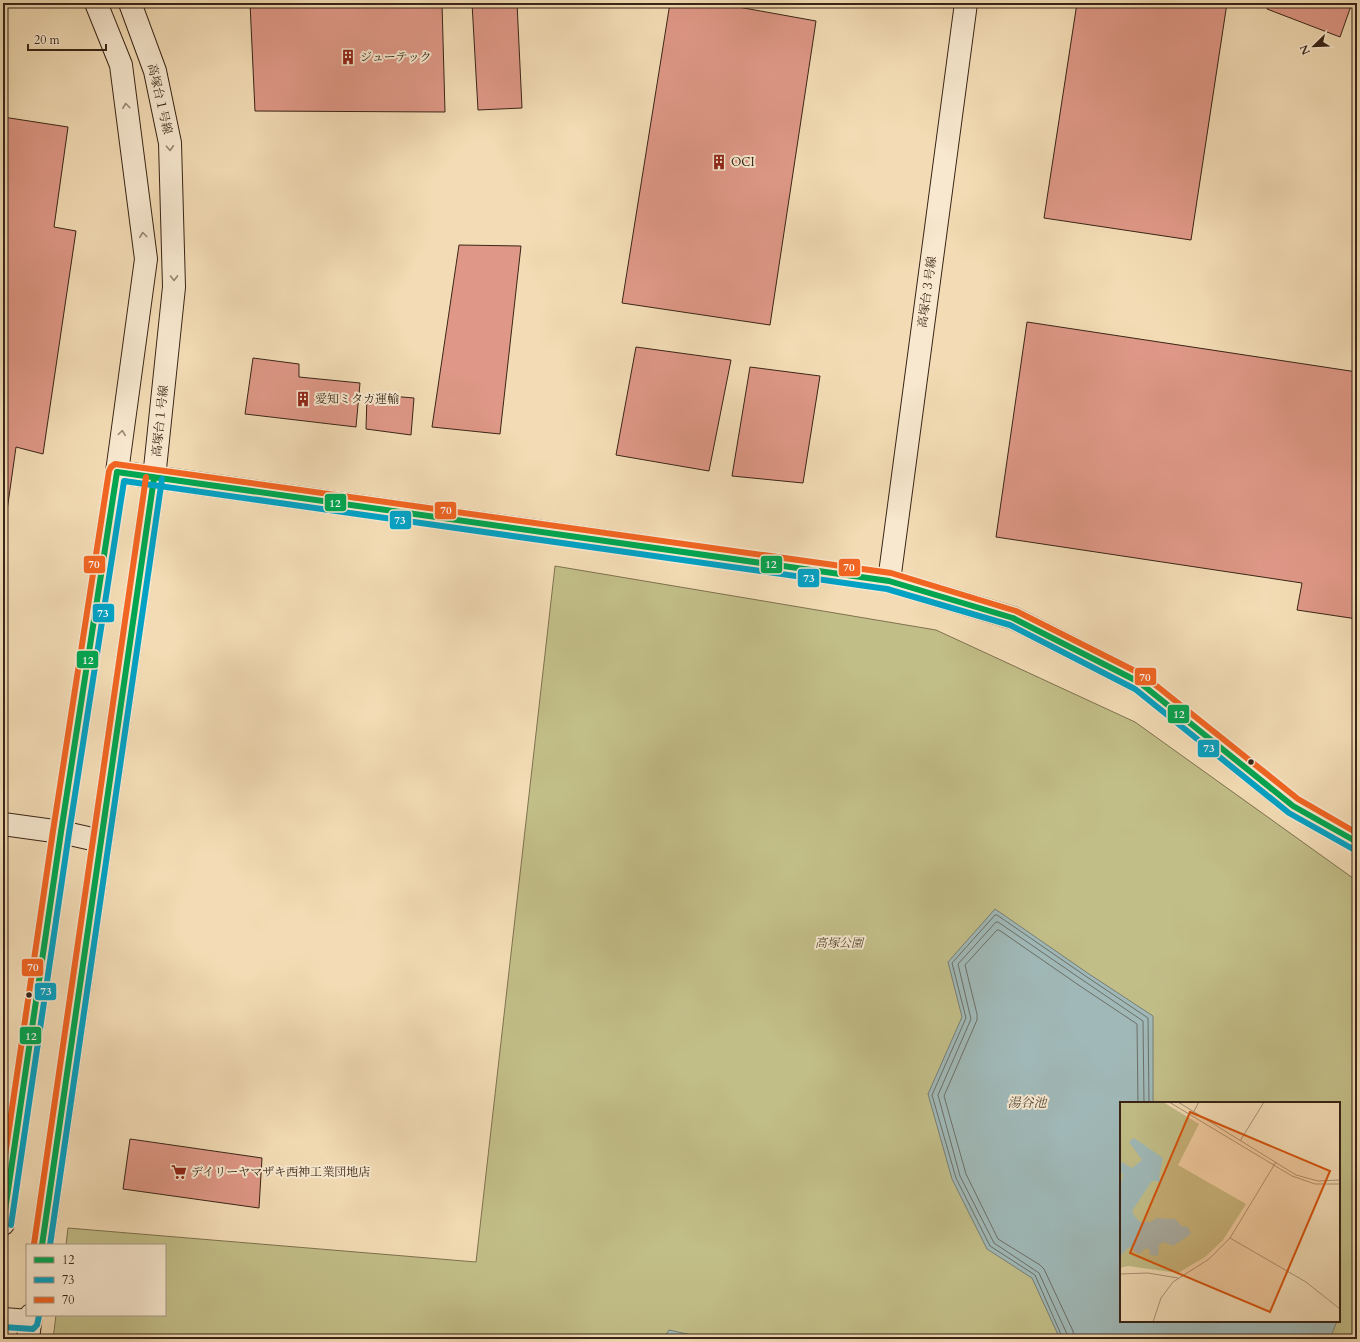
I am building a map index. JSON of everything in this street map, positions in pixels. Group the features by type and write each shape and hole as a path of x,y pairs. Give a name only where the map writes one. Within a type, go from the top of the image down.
{"street":[{"path":"3,1224 61,832 117,472 146,259 121,65 96,3"},
{"name":"高塚台１号線","path":"42,1244 154,478 174,287 170,143 155,71 130,3"},
{"name":"高塚台３号線","path":"889,581 966,3"},
{"path":"117,472 889,581 1013,618 1139,682 1293,806 1357,842"},
{"path":"3,824 61,832 101,841"},
{"path":"3,1318 30,1325"}],"green space":[{"name":"高塚公園","path":"555,566 936,630 1135,722 1357,881 1357,1339 53,1339 56,1316 166,1316 166,1244 66,1244 68,1228 476,1262"}],"water":[{"name":"湯谷池","path":"995,909 1153,1016 1153,1102 1120,1102 1120,1322 1337,1322 1330,1339 1060,1339 1032,1278 987,1249 952,1179 928,1094 962,1017 948,962"},
{"path":"669,1330 692,1335 691,1339 663,1339"}],"building":[{"name":"ジューテック","path":"250,3 442,3 445,112 255,111"},
{"path":"472,3 517,3 522,108 478,110"},
{"name":"OCI","path":"670,3 716,3 816,21 770,325 622,303"},
{"path":"1077,3 1227,3 1191,240 1044,218"},
{"path":"1269,3 1352,3 1340,37 1267,9"},
{"path":"3,117 68,127 54,227 76,231 43,454 16,447 3,539"},
{"path":"459,245 521,246 500,434 432,427"},
{"path":"1027,322 1357,372 1357,619 1297,610 1302,583 996,537"},
{"path":"636,347 731,360 709,471 616,455"},
{"name":"愛知ミタカ運輸","path":"253,358 299,364 299,377 360,383 356,427 245,414"},
{"path":"750,367 820,376 803,483 732,476"},
{"path":"367,394 414,398 411,435 366,429"},
{"path":"130,1139 262,1158 259,1208 123,1189"}],"transit line":[{"name":"70","path":"3,1169 53,831 109,471 115,464 891,573 1016,611 1143,675 1298,799 1357,833"},
{"name":"12","path":"117,472 889,581 1013,618 1139,682 1293,806 1357,842"},
{"name":"12","path":"3,1224 61,832 117,472"},
{"name":"70","path":"34,1244 146,477"},
{"name":"12","path":"42,1244 154,478"},
{"name":"73","path":"50,1244 162,479"},
{"name":"73","path":"11,1225 69,833 124,481 887,589 1010,625 1135,689 1289,813 1353,849"},
{"name":"73","path":"3,1327 33,1329 37,1325 39,1316"}],"place":[{"name":"ジューテック","path":"348,57"},
{"name":"OCI","path":"719,162"},
{"name":"愛知ミタカ運輸","path":"303,399"},
{"name":"デイリーヤマザキ西神工業団地店","path":"179,1172"}]}
